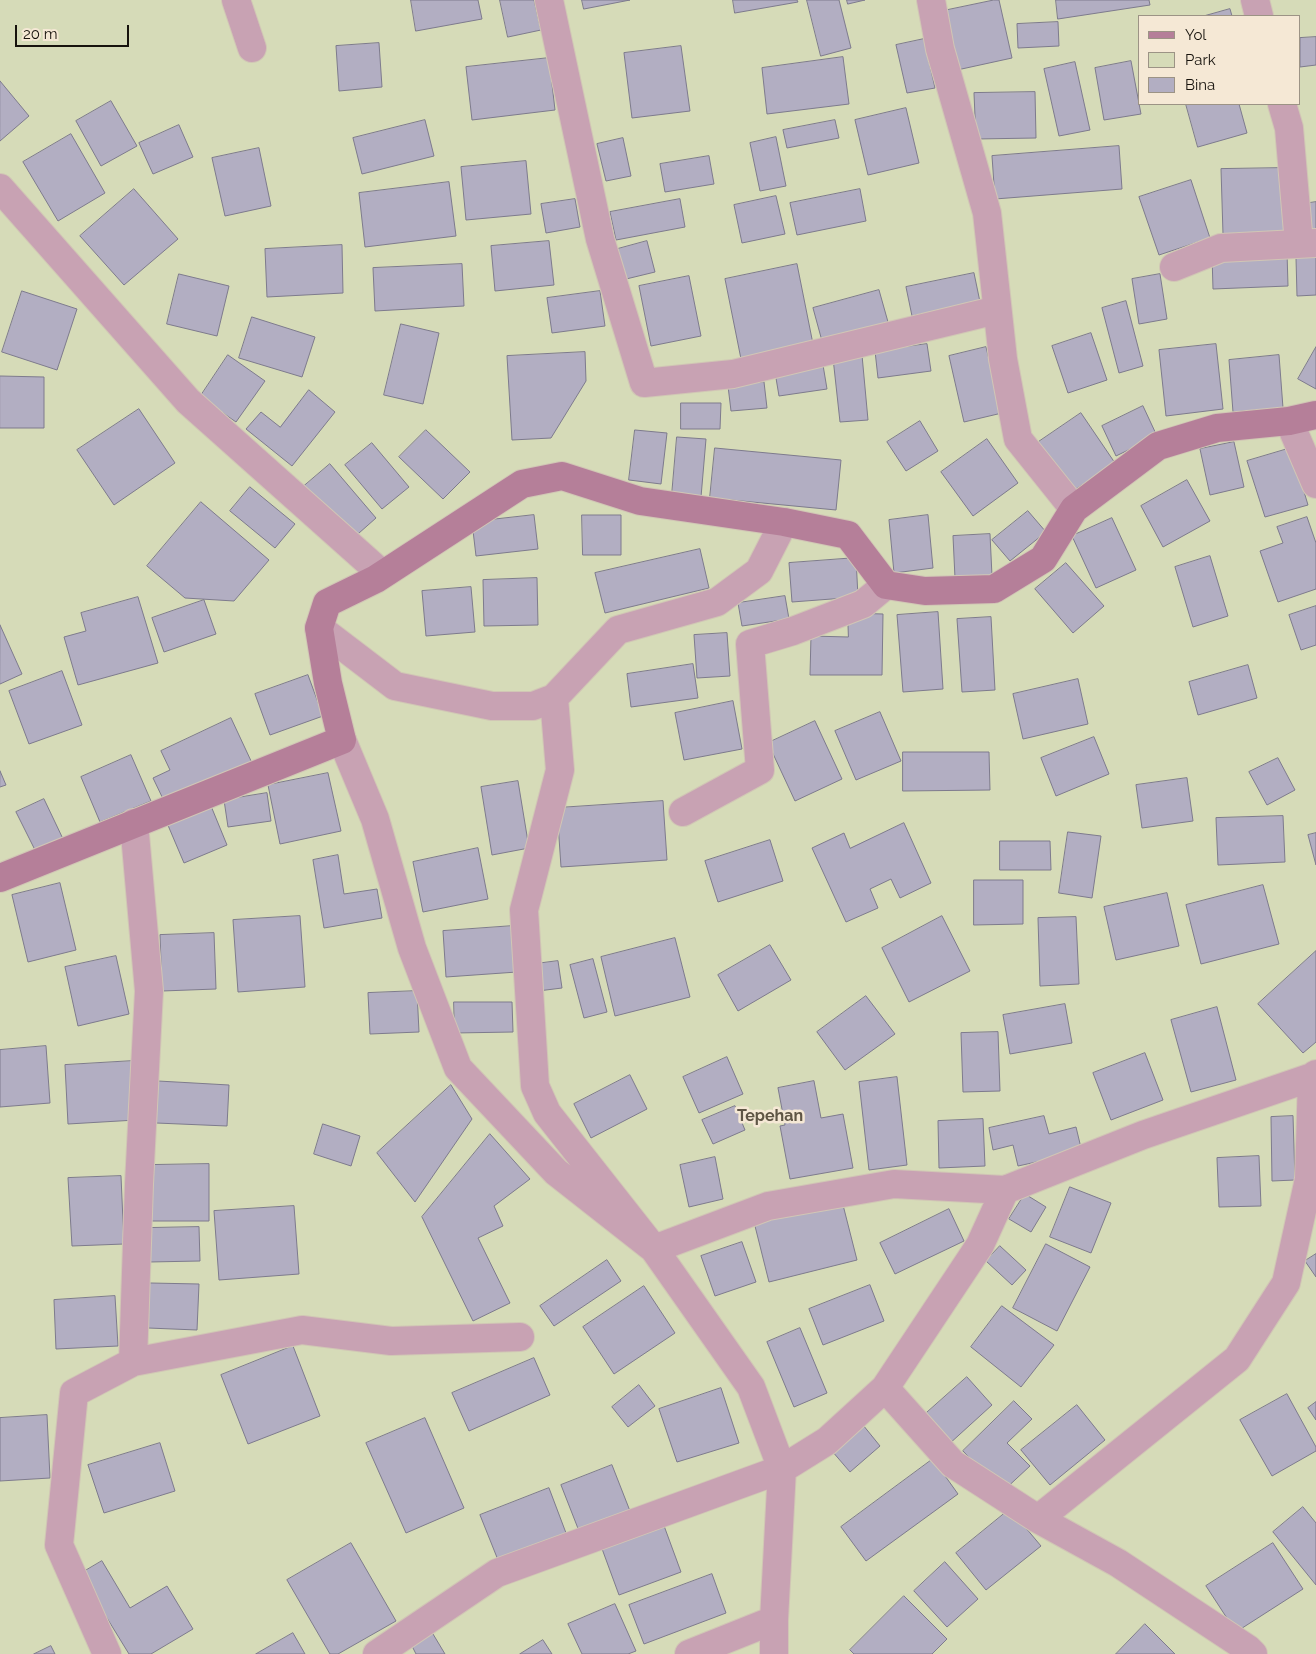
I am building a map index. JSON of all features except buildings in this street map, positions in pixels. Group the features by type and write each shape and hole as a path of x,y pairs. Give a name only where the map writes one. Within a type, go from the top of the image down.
{"street":[{"path":"236,0 252,48"},
{"path":"548,0 600,239 644,383 733,374 997,310"},
{"path":"931,0 940,49 987,213 1003,359 1018,439 1074,509"},
{"path":"1255,0 1259,15"},
{"path":"1174,268 1220,248 1308,244 1282,105"},
{"path":"0,188 188,401 382,574"},
{"path":"654,1248 556,1172 458,1068 412,948 375,820 342,740 328,684 319,628 327,603 376,579 522,484 562,476 640,501 784,522 848,535 886,585 925,591 994,590 1044,559 1074,509 1158,446 1217,428 1288,421 1316,415"},
{"path":"1288,421 1316,484"},
{"path":"319,628 395,686 492,706 533,706 554,698 618,630 717,602 759,571 784,522"},
{"path":"683,812 760,770 750,644 792,631 863,604 886,585"},
{"path":"554,698 560,770 524,910 535,1086 547,1113 654,1248 751,1387 782,1469 774,1654"},
{"path":"0,878 342,740"},
{"path":"133,1362 139,1184 149,991 134,823"},
{"path":"654,1248 768,1206 894,1184 1005,1190 1143,1136 1314,1075 1309,1179 1286,1283 1237,1359 1038,1519"},
{"path":"377,1654 497,1573 782,1469 828,1441 884,1388 980,1245 1005,1190"},
{"path":"107,1654 60,1545 74,1393 133,1362 302,1330 391,1341 520,1336"},
{"path":"884,1388 953,1464 1038,1519 1118,1563 1253,1654"},
{"path":"688,1654 774,1620"}],"green space":[{"path":"0,0 1316,0 1316,1654 0,1654"}],"district":[{"name":"Tepehan","path":"770,1116"}]}
